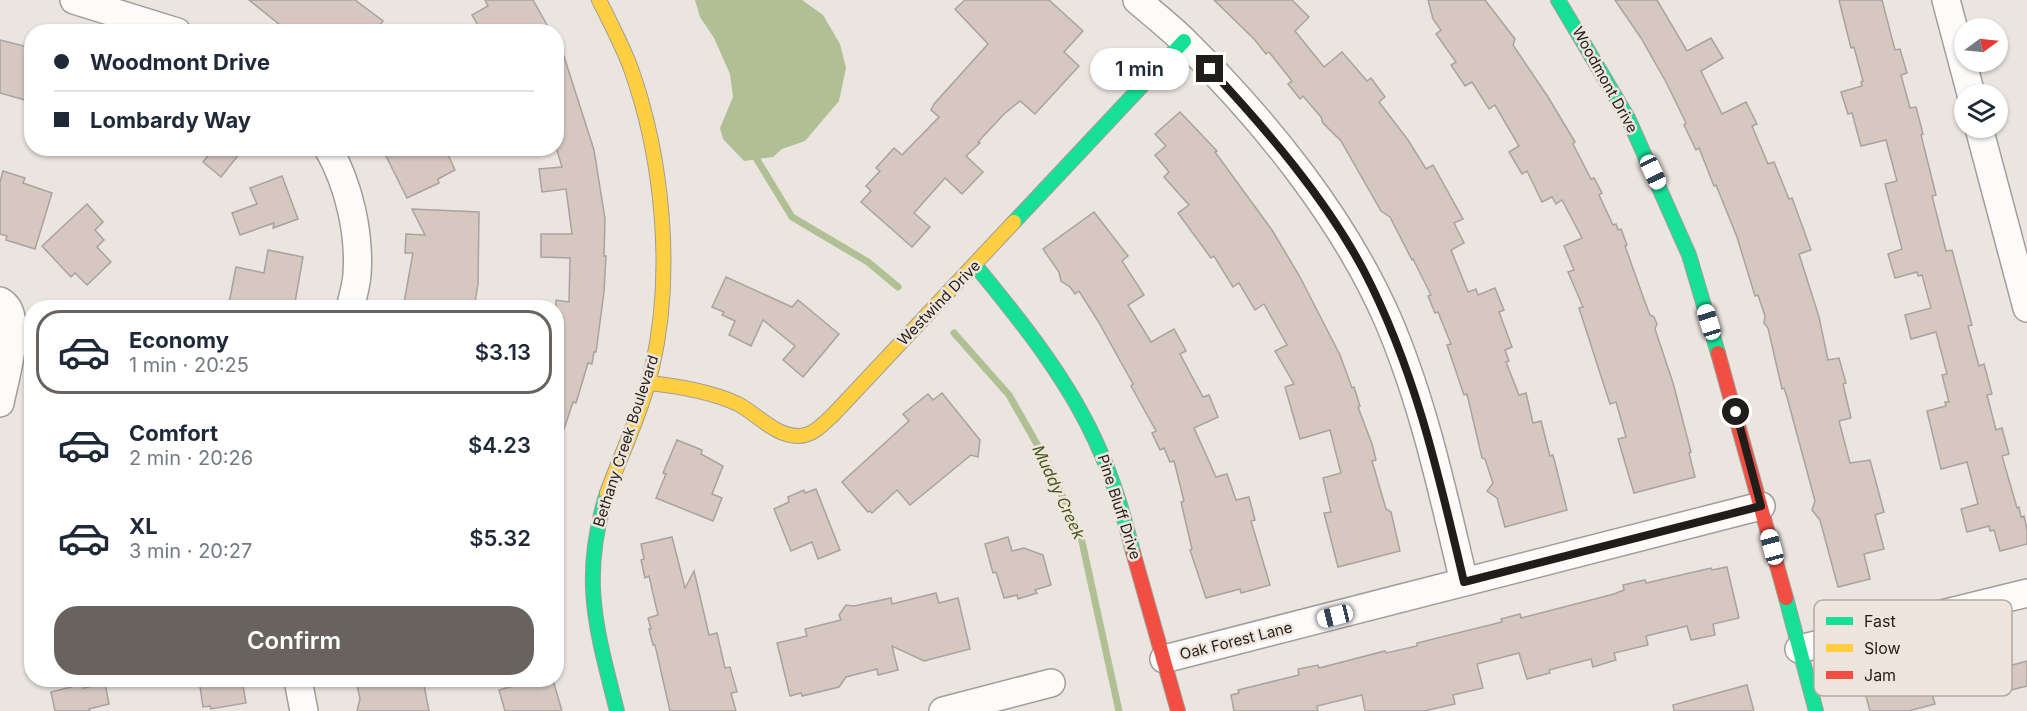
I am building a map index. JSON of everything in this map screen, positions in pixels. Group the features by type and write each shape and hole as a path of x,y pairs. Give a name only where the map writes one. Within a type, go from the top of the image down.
{"street":[{"path":"74,0 151,24"},
{"name":"Bethany Creek Boulevard","path":"599,0 624,51 641,96 659,185 663,227 661,315 656,346 648,383 611,478 599,521 592,562 591,597 617,711"},
{"path":"1137,0 1184,41 1250,111 1300,173 1363,270 1388,320 1416,396 1433,449 1464,582"},
{"name":"Woodmont Drive","path":"1558,0 1628,118 1689,255 1736,412 1816,711"},
{"path":"1946,0 1968,84"},
{"name":"Westwind Drive","path":"648,383 709,393 738,405 785,434 799,436 814,432 833,415 975,265 1184,41"},
{"path":"1984,138 2017,230 2027,308"},
{"path":"333,156 343,182 358,244 357,278 352,300"},
{"name":"Pine Bluff Drive","path":"975,265 1047,358 1080,410 1100,450 1117,493 1178,711"},
{"path":"0,301 5,303 11,313 13,334 0,403"},
{"name":"Oak Forest Lane","path":"1164,659 1761,506"},
{"path":"1998,600 2027,593"},
{"path":"1799,649 1814,645"},
{"path":"943,711 1051,683"},
{"path":"299,687 304,711"}],"shaded area":[{"path":"695,0 802,0 823,15 840,44 846,68 839,101 805,141 782,149 773,157 744,161 723,139 720,128 733,97 730,74 714,38 700,17"}],"building":[{"path":"249,0 355,0 383,21 381,24 279,24"},
{"path":"485,0 533,0 546,24 477,24 472,15 488,6"},
{"path":"965,0 1049,0 1083,31 1064,52 1079,66 1035,114 1020,101 1004,114 978,142 980,143 966,156 983,172 962,194 945,178 914,213 930,227 912,247 861,202 871,191 866,186 880,171 876,168 894,148 902,155 939,117 931,110 934,104 988,44 955,9"},
{"path":"1214,0 1292,0 1309,17 1295,31 1324,67 1342,52 1367,81 1371,78 1385,97 1379,102 1408,140 1426,169 1433,165 1463,219 1454,223 1464,243 1451,250 1468,292 1476,289 1478,295 1495,288 1504,310 1499,312 1512,347 1505,350 1509,361 1506,362 1519,395 1526,393 1533,423 1541,421 1550,456 1553,455 1567,510 1505,527 1497,498 1487,491 1493,483 1485,459 1482,458 1467,394 1464,395 1447,345 1451,344 1438,312 1435,313 1428,296 1431,295 1390,217 1381,211 1341,141 1323,123 1321,117 1303,96 1300,99 1288,84 1292,81 1269,52 1266,54"},
{"path":"1428,0 1485,0 1515,39 1513,45 1575,142 1573,144 1591,179 1594,178 1602,193 1599,195 1613,225 1616,224 1618,230 1621,229 1645,302 1650,315 1654,317 1657,324 1655,329 1673,383 1691,452 1689,453 1695,477 1634,493 1618,439 1626,437 1616,402 1610,404 1579,308 1583,307 1568,272 1574,270 1564,246 1582,238 1562,200 1556,204 1552,197 1542,202 1527,171 1522,174 1509,152 1519,146 1495,105 1489,109 1472,82 1465,86 1451,65 1456,62 1436,34 1441,30 1433,19"},
{"path":"1615,0 1657,0 1687,51 1711,38 1723,58 1701,71 1722,114 1746,102 1757,124 1752,126 1768,164 1774,162 1789,199 1792,198 1811,250 1799,254 1819,317 1828,360 1839,358 1846,383 1843,384 1851,418 1839,421 1850,463 1870,460 1884,512 1875,515 1884,549 1864,554 1870,579 1838,587 1820,520 1812,510 1815,501 1787,397 1784,388 1782,389 1768,328 1764,323 1765,316 1758,295 1755,296 1737,237 1716,185 1714,186 1699,148 1696,150 1666,82 1641,38"},
{"path":"1839,0 1882,0 1895,50 1900,49 1907,73 1901,75 1910,108 1916,107 1923,134 1921,135 1936,195 1932,196 1946,251 1952,250 1972,325 1968,326 1979,366 1984,364 1992,394 1987,395 1996,430 2002,428 2009,454 2002,456 2017,508 2019,507 2021,517 2024,516 2027,544 2000,551 1994,530 1990,531 1989,526 1967,532 1961,509 1978,504 1967,462 1941,469 1927,411 1946,406 1945,402 1949,402 1942,375 1947,374 1936,332 1911,339 1905,315 1931,308 1922,275 1918,276 1917,272 1895,278 1888,254 1902,249 1885,184 1897,181 1886,140 1861,146 1852,113 1848,114 1841,92 1862,86 1863,81 1854,47 1851,48"},
{"path":"0,40 24,46 24,100 0,93"},
{"path":"564,56 594,150 605,219 604,256 606,256 596,352 594,352 592,364 588,363 576,403 573,402 564,429 564,301 569,302 570,258 541,257 541,234 572,234 566,189 542,192 539,169 562,167 559,156 564,156"},
{"path":"1180,112 1217,151 1215,152 1272,230 1300,277 1340,355 1352,388 1354,387 1360,406 1358,407 1372,444 1376,460 1372,461 1386,509 1391,512 1400,551 1338,567 1324,513 1331,512 1323,478 1341,473 1330,430 1300,439 1285,387 1294,384 1275,351 1287,345 1264,304 1255,310 1239,283 1233,287 1214,256 1211,258 1178,213 1189,205 1164,177 1169,172 1155,155 1166,146 1155,134"},
{"path":"208,156 238,156 221,177 203,162"},
{"path":"386,156 449,156 455,170 438,179 439,183 407,198"},
{"path":"3,171 25,178 23,183 52,193 35,249 6,240 7,236 0,234 0,182"},
{"path":"282,176 298,219 273,228 274,223 240,235 232,213 257,204 250,188"},
{"path":"87,204 103,222 95,230 104,240 97,247 111,262 87,285 75,273 71,277 42,246"},
{"path":"412,209 479,212 478,284 475,300 404,300 413,253 405,253 406,234 425,235"},
{"path":"1094,212 1128,256 1122,261 1144,295 1128,305 1151,342 1174,329 1186,351 1180,354 1203,397 1209,395 1218,417 1194,428 1216,477 1227,474 1236,500 1249,497 1255,520 1251,521 1270,585 1241,593 1240,589 1206,598 1190,550 1192,549 1181,502 1184,501 1174,461 1170,462 1164,448 1160,450 1152,433 1156,431 1098,321 1079,291 1075,294 1061,281 1059,272 1043,249"},
{"path":"268,250 303,257 295,300 230,300 236,267 264,273"},
{"path":"726,277 792,307 798,300 839,334 803,377 783,360 795,346 763,320 751,346 729,335 735,321 722,315 724,312 712,307"},
{"path":"942,393 980,440 978,457 971,455 910,505 897,490 872,513 868,512 842,482 909,421 903,414 928,394 933,400"},
{"path":"677,440 702,450 701,454 723,466 712,494 722,498 713,521 656,498 666,474 663,473"},
{"path":"816,489 840,550 818,559 812,542 791,551 774,509 789,502 788,497 804,490 805,493"},
{"path":"672,537 685,588 694,571 709,635 717,633 725,668 730,667 737,692 731,693 736,711 670,711 655,645 653,645 649,629 651,629 648,618 658,615 649,576 645,578 641,560 644,559 641,544"},
{"path":"1008,537 1012,551 1024,548 1043,555 1051,585 1035,590 1037,593 1018,599 1017,595 1004,598 996,572 993,573 985,544"},
{"path":"1727,567 1739,618 1713,624 1715,635 1691,640 1687,626 1646,636 1648,645 1614,653 1616,660 1593,667 1591,659 1549,670 1550,673 1527,679 1519,653 1477,664 1483,688 1453,695 1455,704 1424,711 1365,711 1362,695 1317,706 1318,711 1234,711 1231,695 1239,693 1238,690 1299,675 1298,669 1318,665 1319,668 1385,651 1386,653 1417,646 1417,643 1502,622 1501,619 1520,614 1521,618 1614,594 1624,590 1623,585 1645,580 1646,583 1711,568 1712,570"},
{"path":"936,593 939,603 958,598 970,649 924,661 892,646 898,670 878,675 877,669 846,677 839,687 802,696 801,693 790,696 777,643 807,636 805,629 841,620 839,615 846,605 854,606 891,598 892,604"},
{"path":"2027,661 2027,686 2012,690 2012,665"},
{"path":"1747,685 1754,711 1674,711 1673,705"},
{"path":"71,687 106,687 109,704 89,709 90,711 55,711 51,692"},
{"path":"200,687 243,687 246,703 211,709 210,706 203,707"},
{"path":"357,687 424,687 429,711 357,711 360,699"},
{"path":"510,687 555,687 562,711 505,711 499,690"},
{"path":"1866,696 1933,696 1935,704 1909,711 1870,711"}],"waterway":[{"name":"Muddy Creek","path":"753,153 792,217 868,262 898,287"},
{"name":"Muddy Creek","path":"954,333 1009,395 1046,460 1081,537 1119,711"}],"traffic: fast":[{"path":"1558,0 1628,118 1689,255 1718,353"},
{"path":"1014,222 1184,41"},
{"path":"975,265 1028,331 1075,401 1110,476 1133,552"},
{"path":"607,493 594,551 594,603 597,628 617,711"},
{"path":"1786,598 1816,711"}],"traffic: slow":[{"path":"599,0 627,57 641,101 657,177 662,216 663,255 659,332 652,368 637,416 607,493"},
{"path":"648,383 705,392 738,404 766,424 782,432 798,436 808,434 833,415 1014,222"}],"traffic: jam":[{"path":"1718,353 1786,598"},
{"path":"1133,552 1178,711"}],"route":[{"path":"1210,69 1250,111 1300,173 1363,270 1388,320 1433,449 1464,582 1761,506 1736,412"}]}
